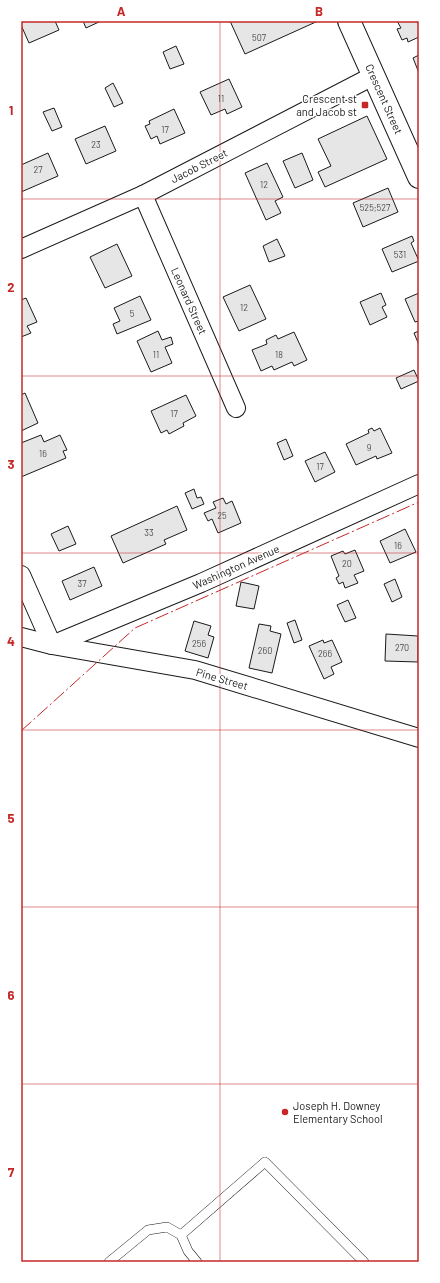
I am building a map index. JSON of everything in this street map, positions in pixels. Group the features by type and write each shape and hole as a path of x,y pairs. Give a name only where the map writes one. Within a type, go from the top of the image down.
{"main road":[{"name":"Crescent Street","path":"349,21 374,76 414,153 419,177"}],"street":[{"name":"Jacob Street","path":"21,249 143,195 374,76"},
{"name":"Leonard Street","path":"143,195 236,408"},
{"name":"Washington Avenue","path":"52,646 201,583 419,484"},
{"path":"21,575 52,646"},
{"name":"Pine Street","path":"21,637 52,646 195,670 419,738"}],"lane":[{"path":"181,1235 265,1162 364,1262"},
{"path":"109,1262 148,1230 167,1227 181,1235 188,1251 196,1262"}],"building":[{"path":"21,21 55,21 59,30 29,43 21,25"},
{"path":"83,21 101,21 86,28"},
{"path":"230,21 318,21 245,54"},
{"path":"397,21 419,21 419,37 408,42 407,38 402,40 397,29 401,28"},
{"path":"176,46 184,64 170,69 163,52"},
{"path":"419,55 419,73 413,58"},
{"path":"229,79 242,107 227,114 225,109 211,115 200,92"},
{"path":"113,83 123,103 114,107 105,88"},
{"path":"54,108 62,127 52,131 43,112"},
{"path":"174,109 185,133 160,144 157,136 151,139 145,126 150,124 149,121"},
{"path":"367,116 387,159 325,187 318,172 331,166 318,139"},
{"path":"105,126 116,151 86,164 75,139"},
{"path":"48,153 58,176 21,192 21,165"},
{"path":"302,153 313,180 295,188 283,161"},
{"path":"267,163 283,197 275,201 281,213 266,220 245,173"},
{"path":"388,188 398,212 363,227 353,203"},
{"path":"412,236 414,241 411,243 419,261 392,272 382,249"},
{"path":"277,239 285,256 269,262 263,246"},
{"path":"117,244 132,276 105,288 90,257"},
{"path":"250,285 266,319 239,331 223,297"},
{"path":"381,293 386,305 382,307 387,317 370,325 360,302"},
{"path":"419,293 419,321 415,322 405,299"},
{"path":"140,296 151,320 117,334 113,324 120,321 114,308"},
{"path":"26,298 37,322 27,326 31,333 21,337 21,300"},
{"path":"158,331 162,340 171,337 173,344 165,347 172,363 151,372 137,341"},
{"path":"419,331 419,345 414,333"},
{"path":"294,332 307,360 294,366 292,362 274,370 272,366 261,371 252,350 267,344 266,340 276,335 278,339"},
{"path":"414,370 419,381 401,389 396,378"},
{"path":"25,393 38,423 21,431 21,395"},
{"path":"186,395 196,416 183,423 184,426 169,434 167,430 161,433 151,411"},
{"path":"372,428 374,431 380,428 392,453 377,459 376,456 356,465 346,444 369,433 368,430"},
{"path":"41,435 44,442 60,435 67,450 63,451 66,458 21,477 21,443"},
{"path":"286,439 293,456 284,460 277,443"},
{"path":"325,452 335,472 315,482 305,461"},
{"path":"194,489 197,498 201,497 204,504 192,509 185,493"},
{"path":"223,498 226,504 232,501 241,523 218,533 212,519 208,521 204,513 216,508 213,502"},
{"path":"177,506 187,530 164,540 166,544 123,563 111,536"},
{"path":"68,526 76,544 59,551 51,534"},
{"path":"405,529 416,552 390,563 380,541"},
{"path":"355,550 364,571 354,575 358,583 345,588 343,582 339,584 336,578 339,576 331,556 343,551 345,554"},
{"path":"94,567 102,586 70,600 62,581"},
{"path":"395,579 402,597 392,602 384,584"},
{"path":"241,582 259,586 254,609 236,606"},
{"path":"348,600 356,618 345,622 337,605"},
{"path":"295,620 302,640 294,643 287,623"},
{"path":"194,621 211,626 208,635 214,637 208,658 185,651"},
{"path":"259,624 271,626 270,631 281,634 272,673 249,668"},
{"path":"386,634 418,636 418,662 385,661"},
{"path":"323,640 324,643 332,640 342,662 331,667 334,674 324,679 309,646"}],"power":[{"path":"21,731 135,628 419,502"}],"place":[{"name":"Crescent st and Jacob st","path":"365,105"},
{"name":"Joseph H. Downey Elementary School","path":"285,1112"}]}
